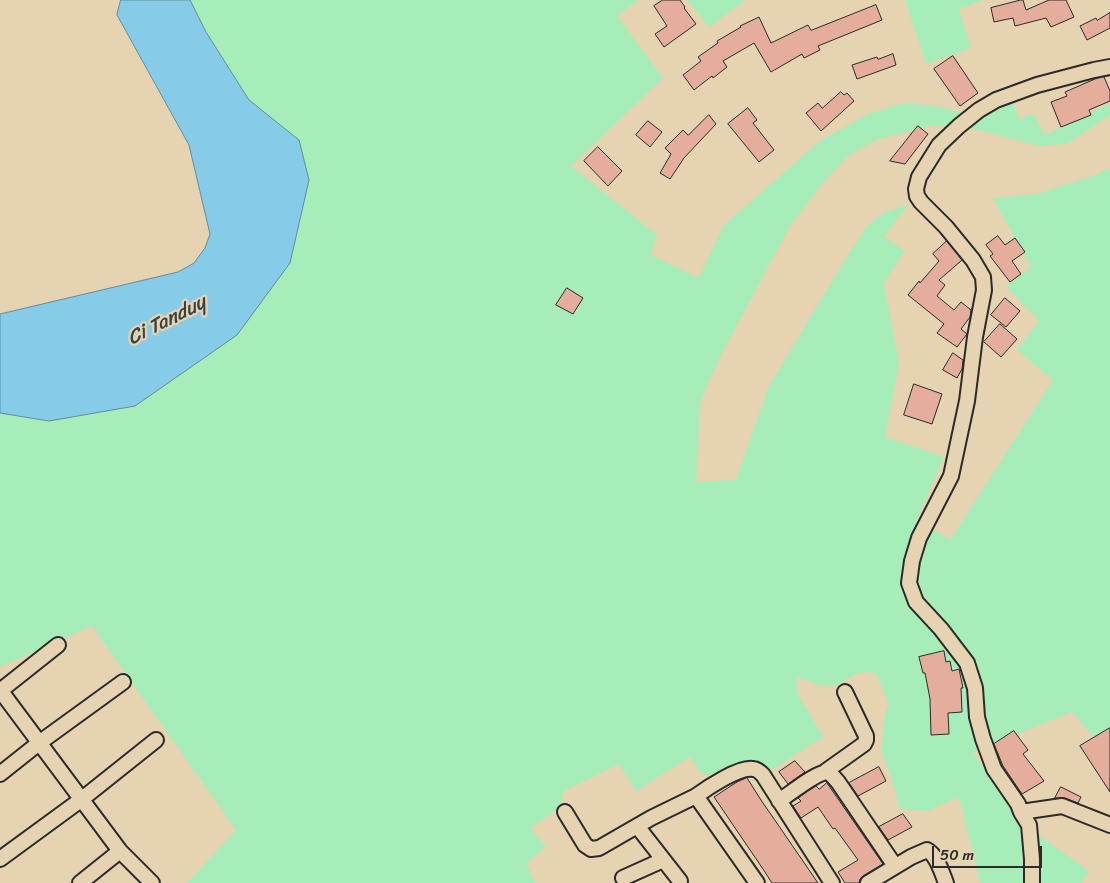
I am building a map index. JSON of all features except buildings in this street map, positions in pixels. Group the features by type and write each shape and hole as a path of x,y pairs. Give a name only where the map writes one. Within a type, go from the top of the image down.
{"street":[{"path":"1032,883 1029,825 1018,804 994,769 977,717 975,688 967,663 941,629 916,602 908,583 919,538 951,476 967,401 975,337 984,290 983,277 973,260 946,227 920,202 916,189 919,177 939,145 979,110 996,100 1037,85 1110,67"},
{"path":"58,645 0,691 120,852 152,883"},
{"path":"0,774 123,682"},
{"path":"779,801 864,744 866,736 845,692"},
{"path":"0,859 82,799 156,740"},
{"path":"565,812 585,844 591,849 599,848 696,796 717,781 752,768 763,775 832,883"},
{"path":"826,771 832,773 895,866"},
{"path":"696,796 757,883"},
{"path":"1021,812 1062,806 1110,825"},
{"path":"637,826 680,881"},
{"path":"868,883 911,857 926,851 929,851 934,857 946,883"},
{"path":"80,883 120,852"},
{"path":"623,878 663,860"}],"green space":[{"path":"190,0 638,0 617,16 663,78 571,166 657,235 651,255 699,278 723,226 820,141 868,114 903,103 937,106 981,118 1012,101 1019,119 1033,113 1045,135 1110,103 1110,115 1067,144 1039,146 962,126 929,126 878,139 848,156 821,185 790,226 720,357 700,402 696,482 736,480 768,388 851,250 868,225 884,213 909,204 884,236 904,251 884,283 899,364 885,437 944,457 916,522 951,539 1053,380 1017,350 1039,321 1006,286 1031,267 993,198 1037,194 1098,174 1110,168 1110,733 1099,743 1072,712 973,752 1012,807 1040,836 1089,871 1081,883 980,883 959,797 928,811 900,809 881,749 885,714 889,704 876,673 864,672 854,675 838,685 822,686 796,677 798,694 823,737 767,773 760,761 716,778 702,774 690,757 636,791 619,764 564,791 560,808 530,828 546,847 526,863 535,883 187,883 236,830 92,626 0,667 0,413 49,421 135,406 299,140 249,100 206,32"},
{"path":"687,0 745,0 709,27"},
{"path":"905,0 983,0 959,9 971,48 926,64"}],"water":[{"name":"Ci Tanduy","path":"121,0 190,0 206,32 249,100 299,140 309,180 290,263 237,335 135,406 49,421 0,413 0,314 178,272 194,263 205,248 210,234 189,145 117,15"}]}
